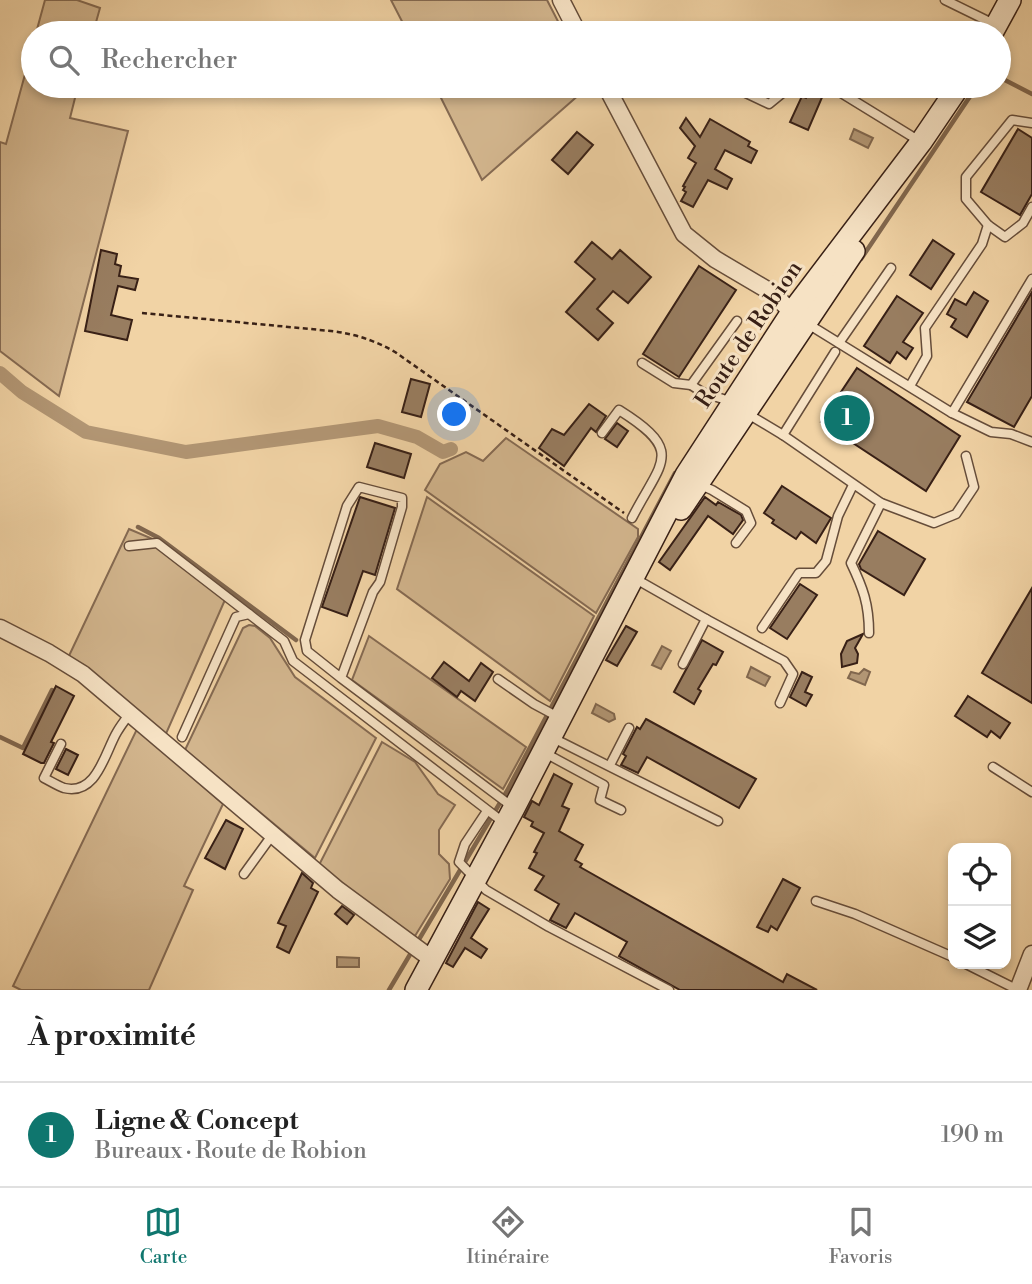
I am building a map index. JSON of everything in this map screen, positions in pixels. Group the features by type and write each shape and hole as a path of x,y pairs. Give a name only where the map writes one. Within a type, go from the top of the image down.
{"main road":[{"path":"998,21 1010,0"},
{"name":"Route de Robion","path":"637,573 698,484 739,408 770,378 799,318 861,240 951,98"},
{"name":"Route de Robion","path":"405,990 429,958 510,816 686,475 739,408 799,318 841,246 921,142"},
{"name":"Route de Robion","path":"416,990 429,958"}],"street":[{"path":"561,0 572,21"},
{"path":"612,98 684,234 715,259 774,295 799,318"},
{"path":"0,628 83,674 338,890 429,958"},
{"path":"1018,990 1032,954"}],"lane":[{"path":"945,0 980,21"},
{"path":"757,98 769,104 776,98"},
{"path":"850,98 921,142"},
{"path":"1032,123 1012,120 966,177 966,199 988,225 1005,236 1023,223 1032,207"},
{"path":"910,386 927,356 925,328 982,244 988,225"},
{"path":"839,342 891,268"},
{"path":"952,413 1032,279"},
{"path":"799,318 952,413 991,432 1011,434 1032,442"},
{"path":"691,385 737,321"},
{"path":"783,435 835,352"},
{"path":"642,363 674,383 691,385 739,408 881,503 934,523 956,514 974,488 966,456"},
{"path":"602,433 619,410 657,439 664,453 661,466 632,518"},
{"path":"698,484 746,511 751,523 736,543"},
{"path":"762,628 799,573 816,573 826,561 838,516 853,485"},
{"path":"341,678 373,592 380,582 402,507 402,498 359,487 347,506 305,640 307,651 510,816"},
{"path":"869,633 869,610 851,563 881,503"},
{"path":"129,546 157,543 284,641 293,661 487,811 510,816"},
{"path":"637,573 706,619 784,661 793,674 780,703"},
{"path":"181,737 236,617 249,614"},
{"path":"683,664 706,619"},
{"path":"498,679 534,704 551,735 604,785 600,800 621,810"},
{"path":"61,744 44,778 64,788 74,789 86,785 94,778 118,730 130,713"},
{"path":"610,765 629,729"},
{"path":"551,735 718,821"},
{"path":"993,766 1032,792"},
{"path":"487,811 465,845 459,862 473,881 549,927 669,990"},
{"path":"244,874 273,834"},
{"path":"816,901 855,914 948,955"},
{"path":"976,969 1018,990"}],"path":[{"path":"142,313 331,331 376,341 632,518"}],"shaded area":[{"path":"45,0 77,0 100,8 96,21 39,21"},
{"path":"391,0 547,0 558,21 402,21"},
{"path":"21,89 21,98 75,98 70,118 128,131 59,396 0,351 0,142 6,144"},
{"path":"441,98 575,98 482,180"},
{"path":"854,129 873,138 868,148 850,139"},
{"path":"506,438 638,529 638,537 596,613 425,490 440,464 466,452 483,461"},
{"path":"427,497 594,616 550,701 397,589"},
{"path":"129,529 160,542 228,593 165,736 67,660"},
{"path":"255,626 270,638 295,677 376,738 315,858 185,750 243,628"},
{"path":"369,636 526,747 503,789 352,680"},
{"path":"662,646 671,651 661,669 652,665"},
{"path":"751,667 770,677 765,686 747,677"},
{"path":"864,669 870,672 865,685 848,678 851,672 859,674"},
{"path":"596,704 614,714 615,719 609,722 592,713"},
{"path":"137,729 223,804 184,886 193,890 149,990 21,990 13,986"},
{"path":"382,742 415,762 438,794 455,805 439,830 439,854 449,864 450,879 415,936 361,903 318,867"},
{"path":"337,957 359,958 359,967 337,967"}],"building":[{"path":"801,98 822,98 808,130 790,122"},
{"path":"686,118 700,137 710,119 750,142 748,146 757,151 751,163 725,150 715,169 732,179 727,189 708,180 693,207 681,201 686,192 683,186 696,163 688,158 695,146 680,128"},
{"path":"1018,129 1032,138 1032,194 1020,215 981,192"},
{"path":"577,132 593,145 568,174 552,160"},
{"path":"933,240 954,254 931,289 910,275"},
{"path":"592,242 612,259 620,250 651,277 628,303 613,291 597,309 613,323 598,340 566,312 595,279 575,262"},
{"path":"101,250 117,254 115,264 121,266 119,276 138,279 135,290 118,286 111,315 132,320 127,340 85,331"},
{"path":"699,266 736,290 679,377 643,354"},
{"path":"974,292 988,301 967,337 951,327 956,319 947,314 955,299 966,305"},
{"path":"1032,292 1032,396 1014,427 967,402"},
{"path":"897,296 923,313 903,342 913,348 906,359 897,352 890,363 864,346"},
{"path":"857,368 960,436 926,491 821,422"},
{"path":"411,379 430,384 421,417 402,412"},
{"path":"589,404 606,416 596,432 591,428 564,466 539,448 552,429 564,435"},
{"path":"617,423 628,431 617,447 605,439"},
{"path":"375,443 411,454 404,478 367,467"},
{"path":"782,486 831,518 816,543 801,532 796,539 772,523 774,520 764,513"},
{"path":"360,497 395,508 375,575 363,571 347,616 322,607"},
{"path":"705,497 716,505 718,502 741,515 743,520 733,534 708,516 670,570 659,562"},
{"path":"878,531 925,559 904,595 861,569 859,564"},
{"path":"800,584 817,595 787,639 770,628"},
{"path":"1032,588 1032,703 982,673"},
{"path":"626,626 637,632 617,666 606,660"},
{"path":"863,634 855,648 858,654 857,663 842,667 841,654 847,641"},
{"path":"702,640 723,652 698,689 701,691 694,704 674,692"},
{"path":"444,662 469,681 481,663 493,672 475,701 461,691 457,697 432,678"},
{"path":"802,672 812,677 805,692 812,695 806,706 790,697"},
{"path":"56,686 74,696 51,742 54,743 44,763 41,763 23,754"},
{"path":"968,696 1010,723 1000,738 991,731 987,737 955,716"},
{"path":"646,719 756,779 739,808 647,757 638,773 621,765 626,756 623,754 637,727 640,729"},
{"path":"66,749 78,755 68,775 56,769"},
{"path":"554,774 572,784 562,806 569,809 559,831 583,845 575,860 582,864 580,867 783,982 787,974 817,990 680,990 619,956 627,942 575,913 566,928 550,920 559,904 535,890 544,876 529,868 544,833 531,826 533,822 524,817 532,801 539,805"},
{"path":"226,820 243,829 225,869 205,858"},
{"path":"302,873 313,883 311,888 318,892 289,953 277,947 286,926 278,923"},
{"path":"783,879 800,888 777,930 771,926 768,932 757,927"},
{"path":"478,902 489,909 471,938 487,949 481,958 465,948 453,967 446,963"},
{"path":"342,906 354,915 347,924 335,914"}],"waterway":[{"path":"1011,83 1032,94"},
{"path":"861,259 969,98"},
{"path":"0,373 22,392 86,432 186,452 378,426 417,437 443,452 451,449"},
{"path":"389,990 507,791 675,473"},
{"path":"138,527 159,538 296,640"},
{"path":"0,737 23,748 52,690"}],"place":[{"name":"Ligne & Concept","path":"847,418"}]}
